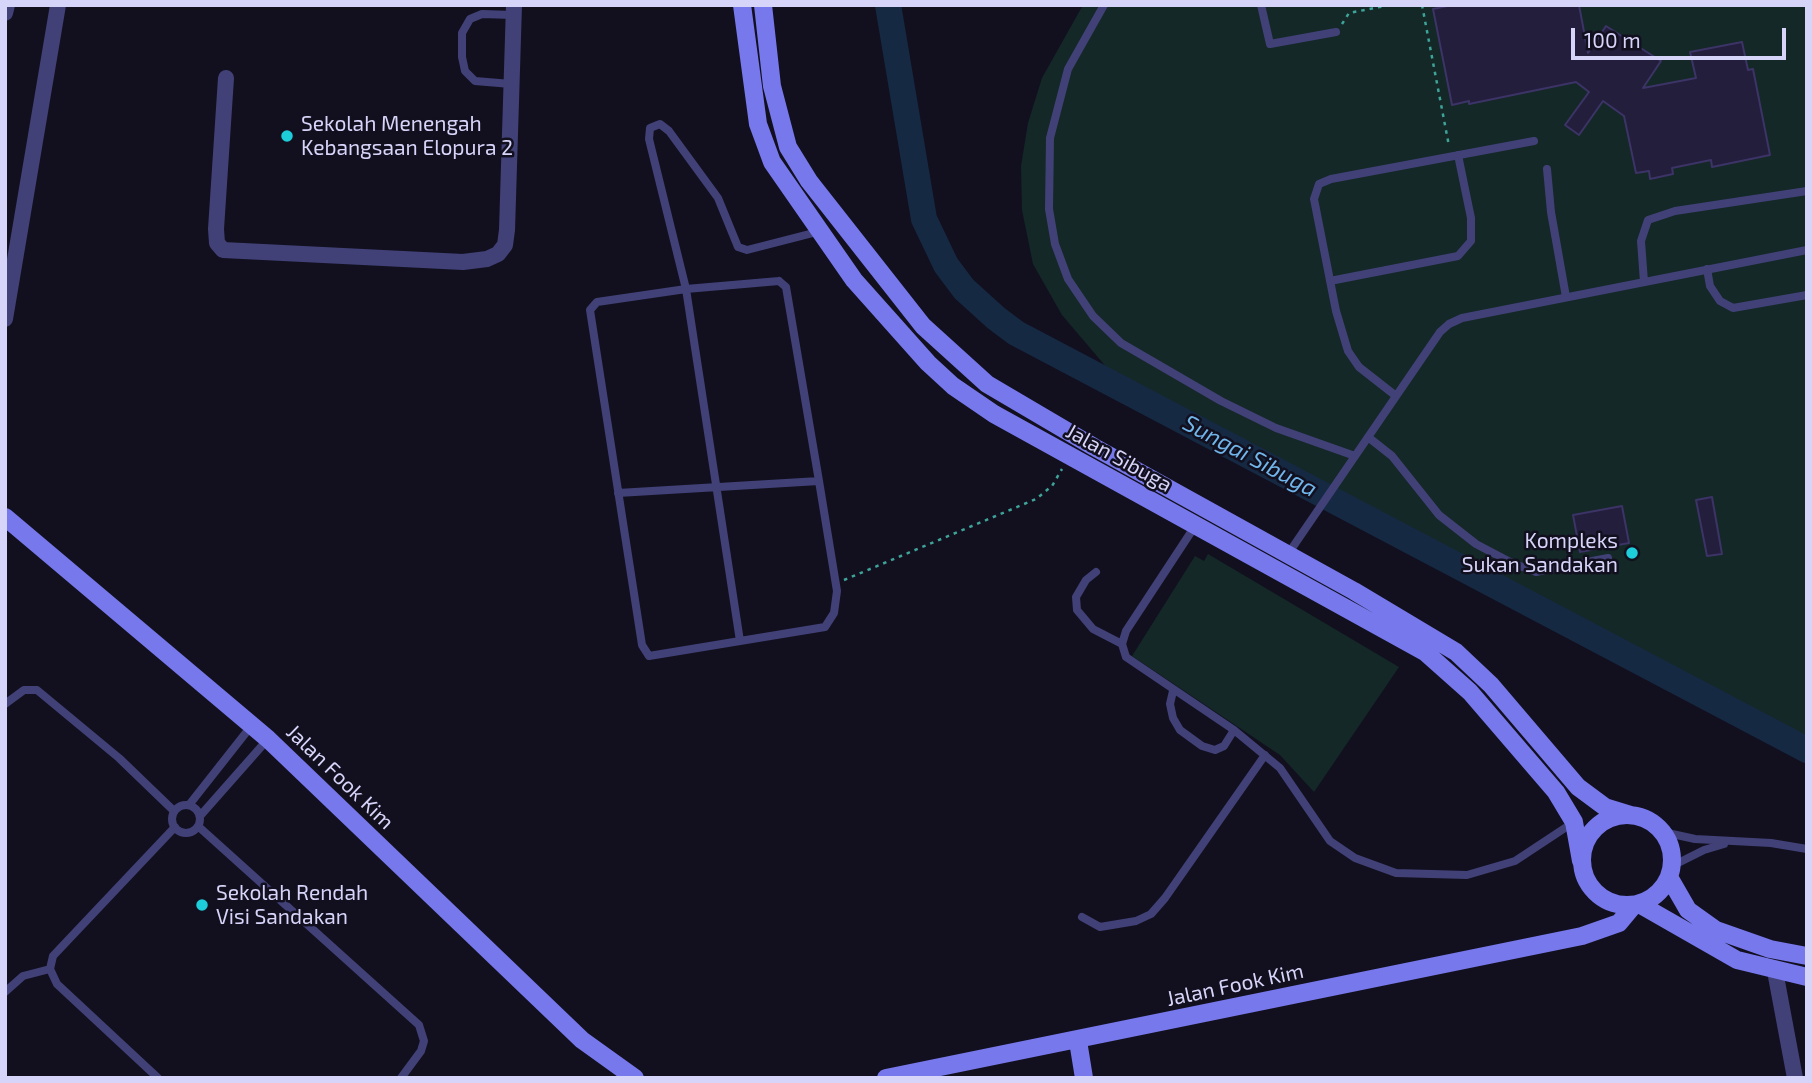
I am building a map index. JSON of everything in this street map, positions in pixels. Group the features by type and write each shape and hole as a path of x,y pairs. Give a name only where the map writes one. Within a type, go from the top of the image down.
{"main road":[{"name":"Jalan Sibuga","path":"742,5 761,138 772,162 888,322 936,371 994,414 1424,652 1470,692 1556,792 1574,822 1581,861"},
{"name":"Jalan Sibuga","path":"763,5 772,86 788,147 809,181 923,326 987,384 1456,652 1491,685 1578,787 1605,807 1631,815"},
{"name":"Jalan Fook Kim","path":"5,517 268,739 582,1040 635,1078"},
{"path":"1670,872 1652,899 1637,905 1619,905 1604,900 1592,890 1584,876 1581,861 1584,846 1596,827 1616,816 1631,815 1643,818 1663,832 1669,843 1670,872 1688,910 1716,930 1770,949 1807,956"},
{"path":"1592,934 1603,911 1604,900"},
{"name":"Jalan Fook Kim","path":"886,1078 1078,1041 1592,934 1619,923 1637,905"},
{"path":"1637,905 1719,952 1775,971 1807,977"},
{"path":"1078,1041 1084,1078"}],"street":[{"path":"5,13 7,5"},
{"path":"5,319 58,5"},
{"path":"226,78 216,229 217,243 223,250 463,262 487,259 498,254 505,245 513,10"},
{"path":"1775,971 1795,1078"}],"lane":[{"path":"1104,5 1068,69 1050,138 1049,209 1055,244 1068,279 1093,316 1121,344 1232,407 1276,428 1355,456"},
{"path":"1261,5 1270,44 1335,32"},
{"path":"510,84 475,81 465,71 462,33 470,19 481,14 513,10"},
{"path":"740,641 686,289 649,139 650,128 660,124 669,131 718,198 738,247 747,250 821,231"},
{"path":"1396,396 1359,367 1348,351 1330,281 1314,199 1319,184 1331,179 1534,141"},
{"path":"1330,281 1458,256 1471,241 1471,229 1455,155"},
{"path":"1547,169 1551,212 1566,297"},
{"path":"1643,282 1641,241 1648,220 1675,211 1807,191"},
{"path":"1288,555 1440,331 1449,324 1462,318 1807,250"},
{"path":"1707,270 1710,286 1720,301 1733,309 1807,295"},
{"path":"783,283 819,481 837,602 830,622 825,627 649,656 645,653 590,310 597,302 686,289 783,283"},
{"path":"1368,437 1392,456 1419,486 1439,515 1476,544 1512,563 1536,572 1608,558"},
{"path":"618,493 819,481"},
{"path":"1195,526 1126,631 1122,644 1126,657 1234,730 1280,768 1331,841 1356,858 1396,873 1467,875 1515,861 1574,822"},
{"path":"1096,572 1086,580 1076,597 1076,610 1093,629 1122,644"},
{"path":"5,704 24,690 37,690 119,758 174,811 175,827 53,956 50,969 57,984 158,1078"},
{"path":"1173,691 1170,704 1173,718 1180,730 1202,746 1214,750 1224,746 1234,730"},
{"path":"174,811 189,804 252,725"},
{"path":"175,827 190,833 198,827 200,816 268,739"},
{"path":"1082,917 1100,927 1136,921 1151,914 1265,755"},
{"path":"189,804 200,816"},
{"path":"198,827 419,1025 424,1041 421,1051 401,1078"},
{"path":"1663,832 1807,849"},
{"path":"1670,872 1704,850 1730,842"},
{"path":"5,992 23,976 50,969"}],"path":[{"path":"1349,13 1390,5"},
{"path":"1422,5 1455,155"},
{"path":"836,584 1036,499 1052,486 1069,457"}],"green space":[{"name":"Kompleks Sukan Sandakan","path":"1083,5 1807,5 1807,738 1108,369 1062,315 1033,264 1022,210 1021,166 1028,123 1042,78"},
{"path":"1208,554 1399,667 1314,792 1280,755 1132,656 1195,556 1204,561"}],"building":[{"path":"1452,5 1579,5 1588,53 1606,26 1661,61 1643,88 1696,78 1690,52 1742,42 1748,70 1753,69 1770,155 1712,167 1711,160 1672,168 1673,174 1650,179 1649,171 1636,173 1624,116 1603,101 1579,135 1565,125 1589,92 1576,82 1469,104 1469,101 1452,105 1433,9"},
{"path":"1712,497 1722,554 1707,556 1696,500"},
{"path":"1622,506 1629,543 1580,552 1573,515"}],"waterway":[{"name":"Sungai Sibuga","path":"888,5 924,219 946,265 964,289 996,318 1016,333 1807,750"}],"place":[{"name":"Sekolah Menengah Kebangsaan Elopura 2","path":"287,136"},
{"name":"Kompleks Sukan Sandakan","path":"1632,553"},
{"name":"Sekolah Rendah Visi Sandakan","path":"202,905"}]}
